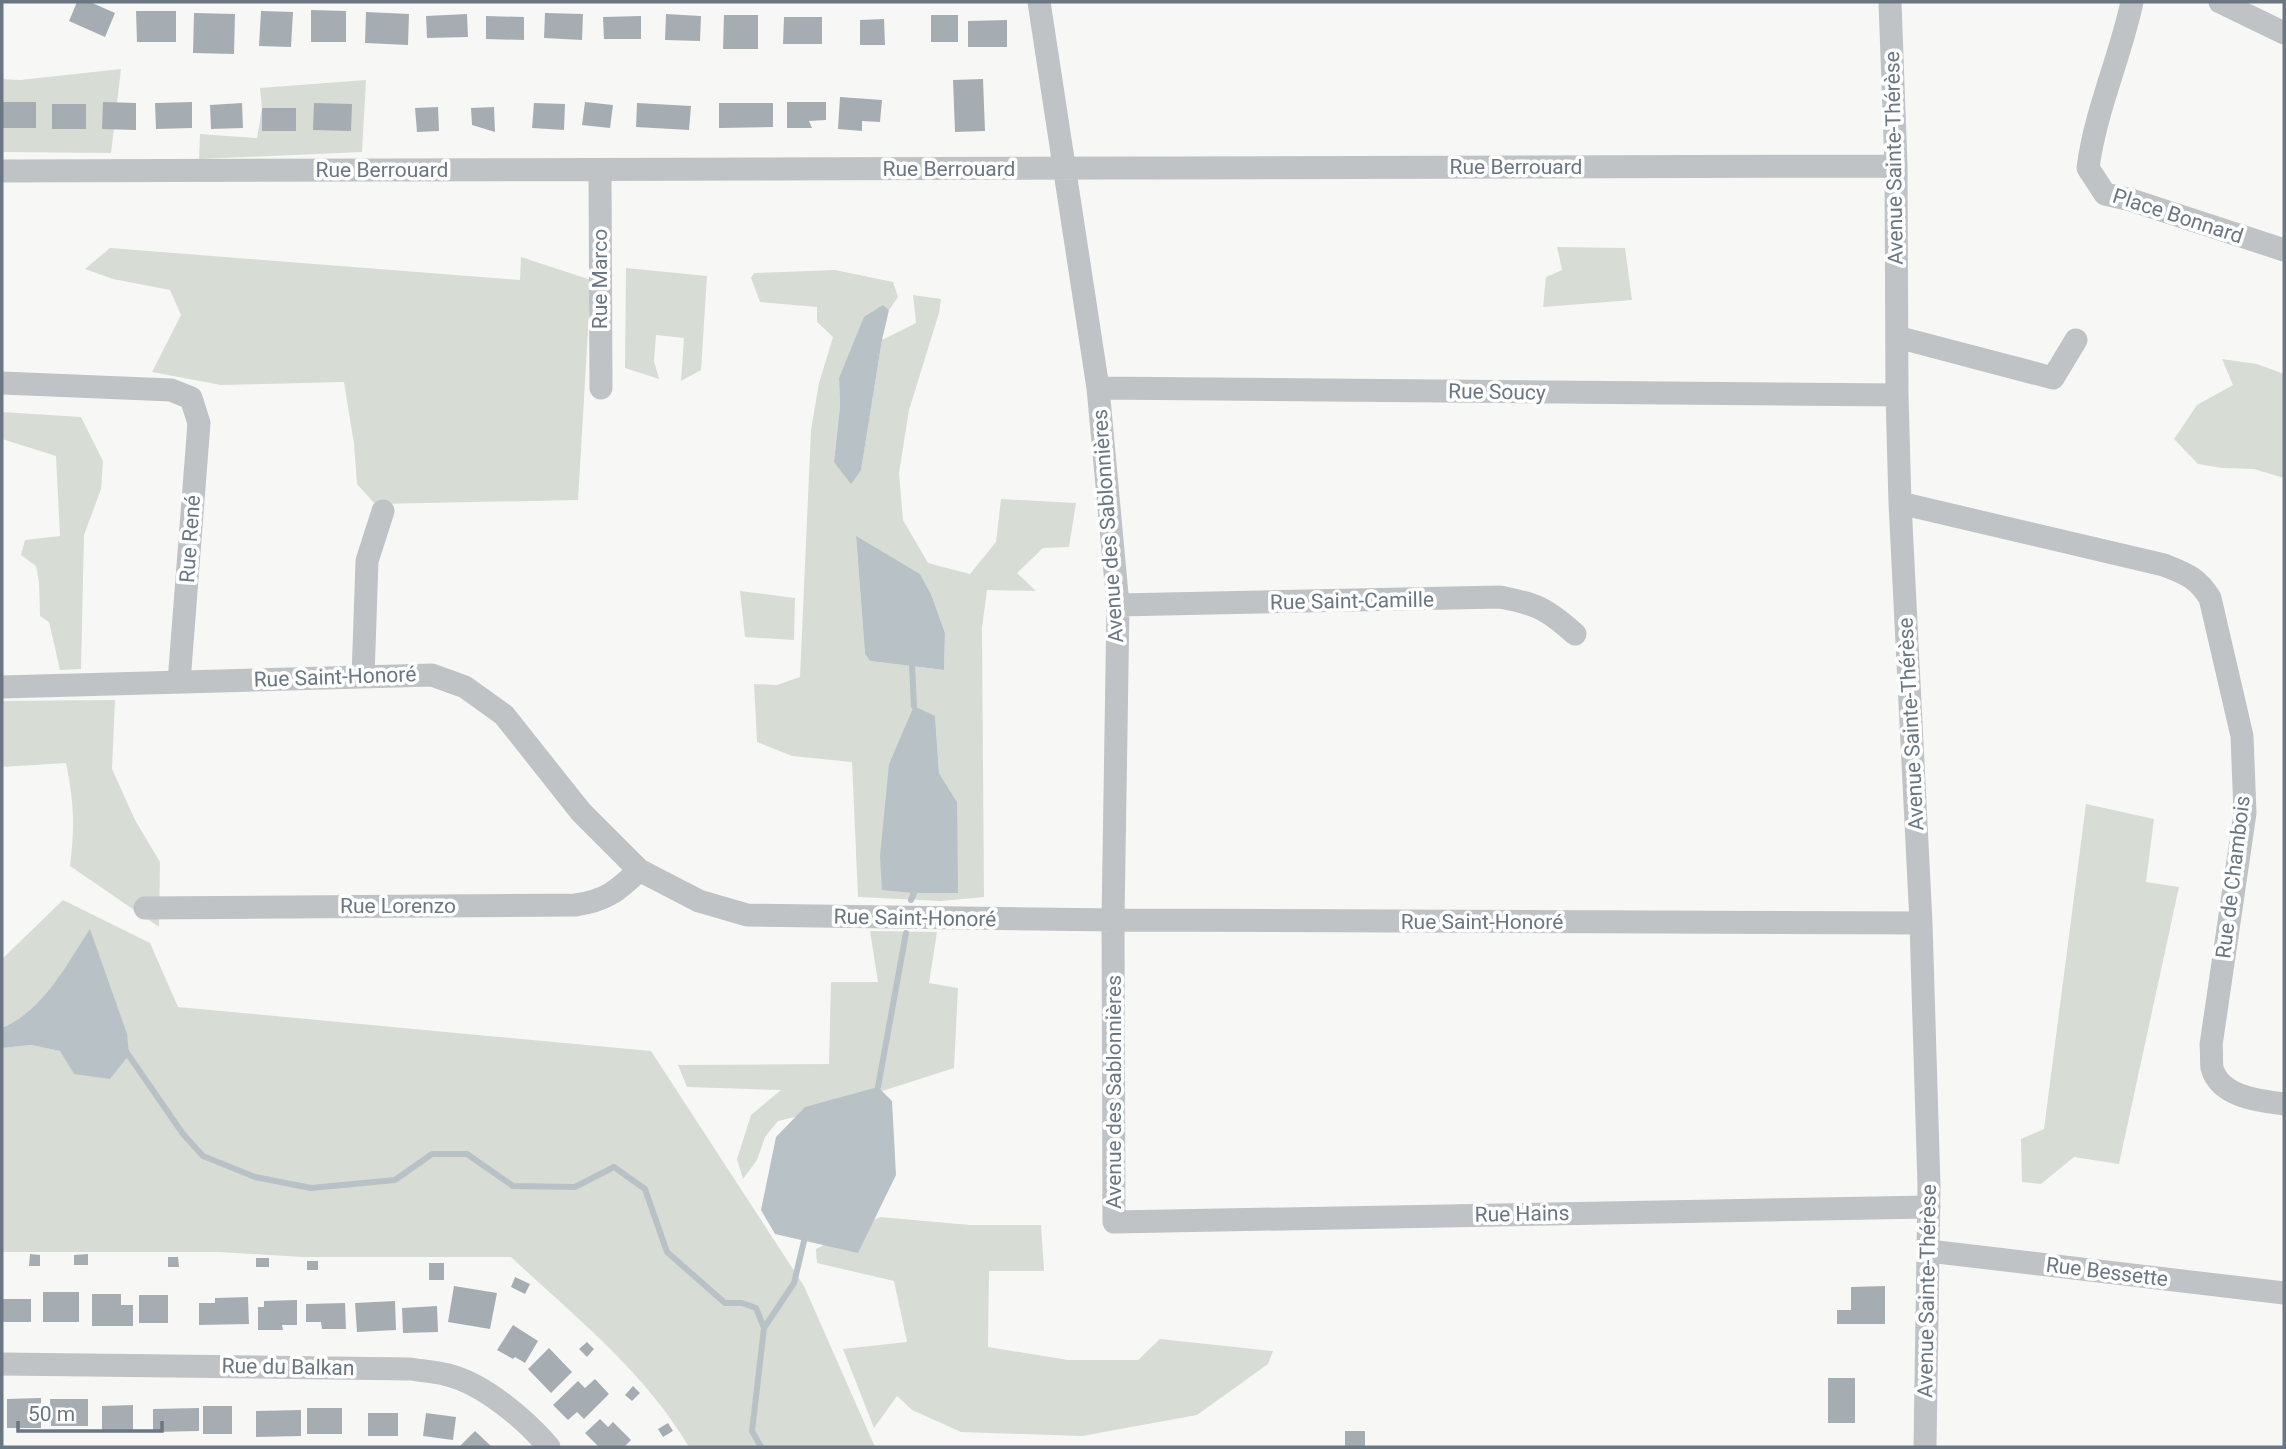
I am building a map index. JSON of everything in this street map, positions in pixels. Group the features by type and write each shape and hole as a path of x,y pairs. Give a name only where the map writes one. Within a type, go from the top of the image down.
{"street":[{"name":"Avenue des Sablonnières","path":"1039,2 1098,388 1118,606 1113,920 1114,1222"},
{"name":"Avenue Sainte-Thérèse","path":"1890,2 1896,166 1900,503 1921,923 1929,1207 1925,1447"},
{"name":"Place Bonnard","path":"2132,2 2090,149 2088,168 2105,194 2284,250"},
{"path":"2220,2 2284,33"},
{"name":"Rue Berrouard","path":"2,171 1896,166"},
{"name":"Rue Marco","path":"600,170 601,388"},
{"path":"1897,337 2053,378 2076,340"},
{"name":"Rue René","path":"2,383 171,390 191,398 199,423 179,682"},
{"name":"Rue Soucy","path":"1098,388 1897,395"},
{"name":"Rue de Chambois","path":"1900,503 2164,565 2201,583 2210,598 2242,736 2245,813 2211,1045 2212,1069 2221,1084 2235,1093 2252,1100 2284,1104"},
{"path":"363,677 367,561 383,511"},
{"name":"Rue Saint-Camille","path":"1118,606 1500,597 1526,602 1550,612 1575,634"},
{"name":"Rue Saint-Honoré","path":"2,687 432,675 465,687 504,715 582,812 639,870 699,901 747,915 1113,920 1921,923"},
{"name":"Rue Lorenzo","path":"145,908 575,905 597,902 620,889 639,870"},
{"name":"Rue Hains","path":"1114,1222 1929,1207"},
{"name":"Rue Bessette","path":"1929,1251 2284,1293"},
{"name":"Rue du Balkan","path":"2,1364 410,1369 450,1376 481,1390 531,1426 549,1447"}],"shaded area":[{"path":"121,69 111,153 2,152 2,79 20,80"},
{"path":"366,80 362,152 199,159 200,134 257,138 262,108 260,88"},
{"path":"1557,247 1625,248 1632,300 1543,307 1546,277 1562,270"},
{"path":"110,248 520,280 521,257 591,280 578,500 375,504 357,484 344,382 221,385 152,372 181,315 170,290 113,279 85,269"},
{"path":"626,268 707,276 701,370 681,381 684,338 656,335 654,361 659,379 625,368"},
{"path":"835,270 893,282 898,297 889,310 883,305 839,378 840,406 834,462 861,469 882,340 916,323 913,295 941,299 909,410 899,473 903,520 928,563 970,574 996,542 1001,499 1076,503 1069,547 1043,548 1017,573 1036,591 987,590 982,628 984,897 941,901 858,897 852,762 792,756 757,742 754,684 777,685 800,677 811,430 819,383 833,337 817,322 817,307 760,302 751,278 754,273","holes":["856,537 920,574 931,594 945,633 944,670 870,661 865,654","935,716 939,773 957,802 889,764"]},
{"path":"883,305 889,310 861,470 851,484 834,462 840,406 839,378 864,317"},
{"path":"2222,359 2257,364 2284,374 2284,478 2254,469 2198,464 2174,439 2197,405 2233,385"},
{"path":"2,412 81,417 103,461 101,489 84,535 81,669 60,670 49,622 40,616 36,566 21,555 25,540 60,536 56,456 2,439"},
{"path":"856,536 920,574 931,594 945,633 944,670 870,661 865,654"},
{"path":"740,591 795,598 794,640 745,637"},
{"path":"115,700 112,769 135,820 160,862 159,927 70,866 73,814 66,763 2,767 2,701"},
{"path":"914,706 935,716 939,773 957,802 958,893 882,890 880,856 889,764"},
{"path":"2086,804 2154,819 2146,882 2179,887 2119,1164 2074,1157 2041,1184 2022,1182 2021,1139 2044,1129"},
{"path":"63,900 150,943 178,1007 651,1051 804,1286 875,1447 689,1447 630,1369 511,1257 302,1257 219,1252 2,1252 2,1048 31,1045 61,1051 74,1074 90,930 42,999 30,1011 2,1028 2,959"},
{"path":"90,929 127,1034 129,1055 110,1079 74,1074 60,1051 31,1045 2,1048 2,1028 17,1020 42,998"},
{"path":"870,931 937,932 929,983 958,988 954,1068 817,1112 778,1121 765,1137 757,1160 743,1179 737,1159 751,1115 781,1090 687,1087 678,1065 829,1064 831,982 878,982"},
{"path":"878,1087 892,1101 896,1175 858,1253 775,1234 761,1210 776,1137 805,1107"},
{"path":"880,1217 970,1225 1041,1225 1044,1271 989,1271 988,1347 1068,1360 1138,1360 1160,1339 1273,1351 1268,1364 1197,1415 1082,1436 961,1432 912,1410 897,1396 874,1428 843,1349 907,1342 894,1281 817,1263 816,1249"}],"building":[{"path":"77,2 90,2 115,13 105,37 69,21"},
{"path":"311,10 346,11 346,42 311,42"},
{"path":"136,11 176,11 176,42 137,42"},
{"path":"261,11 293,12 291,47 259,46"},
{"path":"366,12 409,14 408,45 365,43"},
{"path":"194,13 235,14 234,54 193,53"},
{"path":"545,13 583,14 582,40 544,38"},
{"path":"467,14 468,37 427,38 426,16"},
{"path":"666,14 701,16 700,41 665,40"},
{"path":"724,15 758,15 758,49 723,49"},
{"path":"931,15 958,15 958,42 931,42"},
{"path":"486,16 524,17 524,40 486,39"},
{"path":"641,16 641,39 604,39 603,17"},
{"path":"784,17 822,17 822,44 783,44"},
{"path":"884,19 885,45 860,45 860,20"},
{"path":"1007,20 1007,47 968,47 968,21"},
{"path":"983,79 985,131 955,132 953,80"},
{"path":"840,97 882,100 880,122 862,121 862,131 838,129"},
{"path":"2,102 36,102 36,128 2,128"},
{"path":"103,102 136,103 136,130 102,129"},
{"path":"192,102 192,128 156,129 155,103"},
{"path":"585,102 613,105 610,128 582,125"},
{"path":"787,102 826,102 826,120 809,121 812,128 787,128"},
{"path":"242,103 243,128 211,129 210,105"},
{"path":"314,103 352,104 351,131 313,130"},
{"path":"534,103 565,104 564,130 532,128"},
{"path":"637,103 691,106 689,130 636,127"},
{"path":"719,103 773,103 773,127 719,128"},
{"path":"52,104 86,104 86,129 52,129"},
{"path":"438,107 439,131 417,132 415,108"},
{"path":"494,107 495,132 472,125 471,108"},
{"path":"262,108 296,108 296,131 262,131"},
{"path":"30,1254 40,1255 40,1266 29,1266"},
{"path":"88,1254 88,1265 74,1265 74,1255"},
{"path":"168,1257 178,1257 179,1267 168,1267"},
{"path":"256,1258 269,1258 269,1267 256,1267"},
{"path":"307,1261 318,1261 318,1270 307,1270"},
{"path":"429,1263 444,1263 444,1280 429,1280"},
{"path":"515,1277 530,1284 525,1294 511,1287"},
{"path":"454,1286 497,1293 490,1329 448,1322"},
{"path":"1885,1286 1885,1324 1837,1324 1837,1310 1851,1310 1851,1287"},
{"path":"43,1292 79,1292 79,1322 43,1322"},
{"path":"92,1294 121,1294 121,1305 133,1305 133,1326 92,1326"},
{"path":"139,1295 168,1295 168,1323 139,1323"},
{"path":"248,1297 249,1324 199,1325 199,1303 215,1303 215,1298"},
{"path":"2,1299 31,1299 31,1322 2,1322"},
{"path":"297,1300 297,1325 282,1325 283,1330 258,1330 258,1307 264,1307 264,1301"},
{"path":"395,1301 396,1330 357,1332 355,1303"},
{"path":"345,1303 346,1329 322,1329 321,1322 306,1322 306,1304"},
{"path":"437,1306 438,1332 403,1333 402,1308"},
{"path":"513,1325 538,1341 525,1363 497,1350"},
{"path":"587,1342 594,1349 587,1357 579,1349"},
{"path":"549,1348 572,1372 551,1393 528,1369"},
{"path":"1828,1378 1855,1378 1855,1423 1828,1423"},
{"path":"595,1379 609,1394 584,1419 577,1412 568,1420 553,1405 578,1381 585,1388"},
{"path":"633,1386 640,1393 632,1401 625,1395"},
{"path":"41,1398 41,1428 7,1428 7,1399"},
{"path":"50,1399 88,1399 88,1426 51,1426"},
{"path":"133,1405 133,1431 102,1431 102,1406"},
{"path":"203,1406 232,1406 232,1434 203,1434"},
{"path":"199,1408 199,1431 153,1432 153,1409"},
{"path":"307,1408 342,1408 342,1434 307,1434"},
{"path":"301,1410 301,1436 256,1437 256,1411"},
{"path":"368,1413 398,1413 398,1436 368,1436"},
{"path":"426,1413 456,1417 453,1440 423,1436"},
{"path":"600,1419 608,1427 613,1422 631,1440 624,1447 599,1447 585,1433"},
{"path":"668,1423 673,1431 663,1437 658,1429"},
{"path":"475,1431 492,1447 459,1447"},
{"path":"1345,1431 1365,1431 1365,1447 1345,1447"}],"waterway":[{"path":"912,665 914,706"},
{"path":"911,900 914,893"},
{"path":"878,1087 906,933"},
{"path":"125,1050 183,1134 203,1156 255,1177 311,1188 395,1180 432,1154 467,1154 513,1186 575,1187 614,1167 645,1189 667,1252 725,1303 742,1303 756,1308 764,1328 752,1431 761,1447"},
{"path":"764,1328 794,1283 804,1241"}]}
